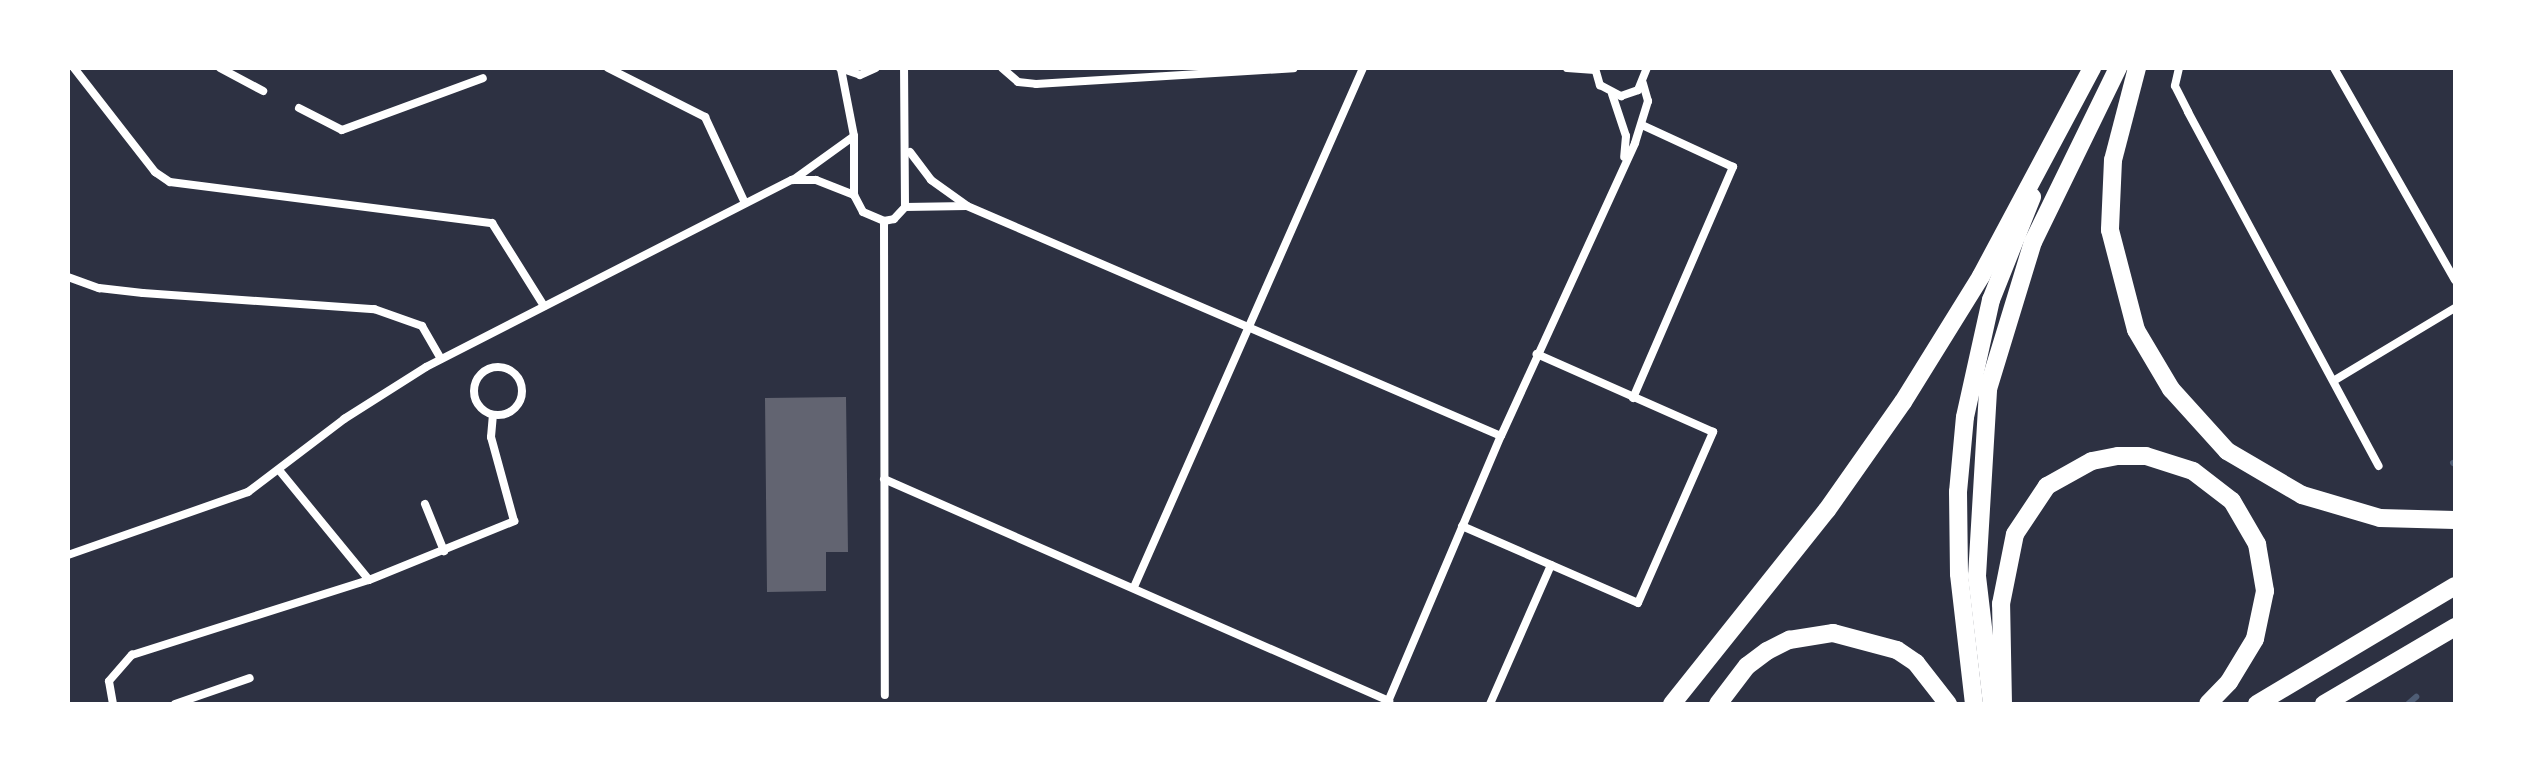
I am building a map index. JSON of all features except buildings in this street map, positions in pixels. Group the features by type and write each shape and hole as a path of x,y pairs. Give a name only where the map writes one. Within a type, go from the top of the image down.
{"main road":[{"path":"1672,704 1827,510 1903,402 1981,276 2093,68"},
{"path":"1974,704 1958,533 1961,455 1972,379 2005,260 2093,68"},
{"path":"1992,704 1977,576 1988,389 2033,242 2118,68"},
{"path":"2137,68 2113,160 2110,230 2136,330 2171,389 2227,451 2302,495 2380,518 2455,520"},
{"path":"2003,704 2001,604 2015,534 2047,486 2067,472 2118,456 2146,456 2193,471 2232,501 2257,544 2265,591 2255,639 2229,682 2208,704"},
{"path":"2257,704 2455,586"},
{"path":"2324,704 2455,627"},
{"path":"1718,704 1747,666 1767,651 1789,640 1833,633 1897,650 1925,673 1948,704"}],"street":[{"path":"74,68 155,172 170,182 492,223 544,306"},
{"path":"220,68 263,91"},
{"path":"608,68 705,117 745,203"},
{"path":"840,68 860,75 876,68"},
{"path":"840,68 854,136 854,195 863,212 884,221 894,219 905,207 909,151 904,68"},
{"path":"1002,68 1018,82 1110,80 1294,68"},
{"path":"1103,68 1110,80"},
{"path":"1134,587 1363,68"},
{"path":"1567,68 1595,69 1600,85 1612,94 1626,136 1623,158"},
{"path":"2179,68 2175,86 2379,466"},
{"path":"2334,68 2455,280"},
{"path":"1612,94 1630,94 1647,73"},
{"path":"884,479 1388,702 1623,158 1642,125 1648,101 1647,73"},
{"path":"299,108 342,130 483,78"},
{"path":"1633,398 1733,167 1642,125"},
{"path":"68,555 217,505 279,470 344,419 441,359 792,180 854,136"},
{"path":"909,151 931,180 967,206 1501,436"},
{"path":"792,180 816,180 854,195"},
{"path":"905,207 967,206"},
{"path":"884,221 885,695"},
{"path":"68,277 99,288 143,293 374,309 422,326 441,359"},
{"path":"2335,380 2455,308"},
{"path":"1462,526 1638,603 1713,432 1537,354"},
{"path":"505,368 522,384 520,401 509,413 493,415 480,407 475,385 483,372 505,368"},
{"path":"113,704 109,681 132,655 369,580 514,521 491,437 493,415"},
{"path":"279,470 369,580"},
{"path":"425,504 444,551"},
{"path":"1490,704 1551,565"},
{"path":"175,704 250,678"}],"waterway":[{"path":"2408,704 2416,697"}]}
